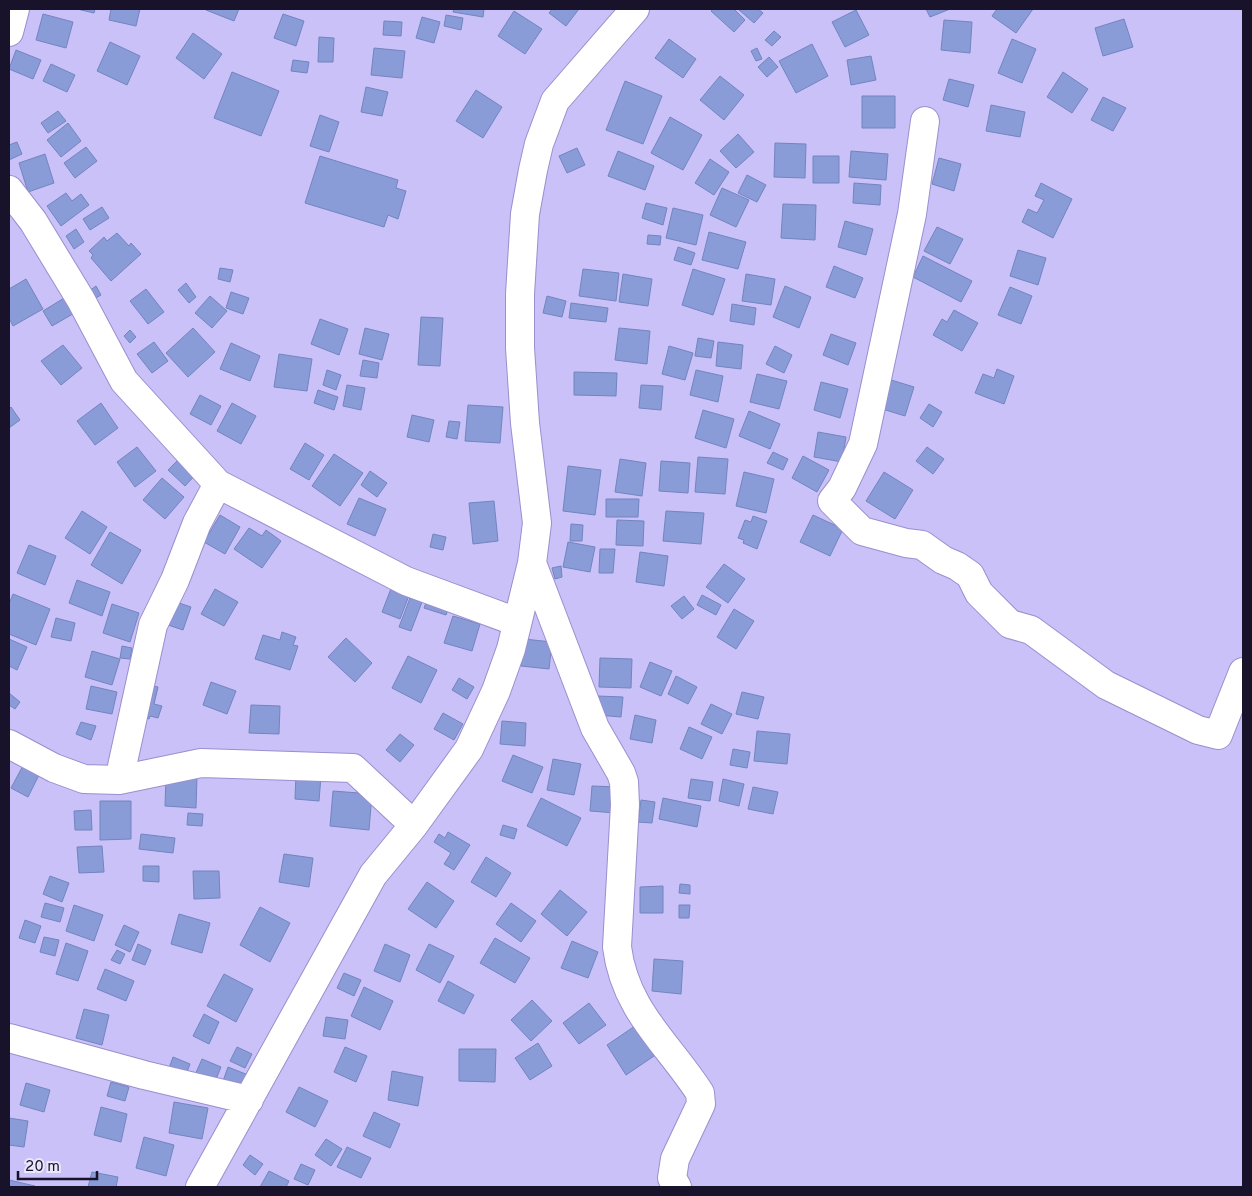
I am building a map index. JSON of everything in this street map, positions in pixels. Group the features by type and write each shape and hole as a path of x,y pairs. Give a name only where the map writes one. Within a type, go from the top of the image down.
{"street":[{"path":"9,32 15,9"},
{"path":"200,1187 373,875 414,825 469,749 496,691 511,649 532,563 537,523 525,423 520,348 520,294 525,214 539,144 555,101 635,9"},
{"path":"925,121 912,214 863,444 842,488 832,501 862,531 906,543 922,545 943,560 957,566 970,576 979,593 1010,624 1031,630 1106,685 1198,730 1218,735 1243,672"},
{"path":"9,190 33,221 81,300 124,381 218,484 406,581 517,622"},
{"path":"119,780 153,625 175,580 197,523 218,484"},
{"path":"532,563 595,728 621,773 624,782 617,947 620,966 646,1022 700,1094 702,1104 675,1159 672,1178 676,1187"},
{"path":"9,744 54,768 84,779 119,780 201,763 353,768 414,825"},
{"path":"9,1038 144,1075 249,1100"}],"building":[{"path":"77,9 95,9 94,13"},
{"path":"111,9 140,9 136,26 109,20"},
{"path":"207,9 239,9 234,21"},
{"path":"454,9 484,9 483,17 453,12"},
{"path":"552,9 579,9 566,26 549,13"},
{"path":"713,9 734,9 745,20 734,32 711,11"},
{"path":"738,9 758,9 763,13 754,23"},
{"path":"926,9 950,9 930,17"},
{"path":"997,9 1033,9 1016,33 992,16"},
{"path":"856,10 869,35 845,47 832,22"},
{"path":"514,11 542,29 525,54 498,36"},
{"path":"43,14 73,22 66,48 36,40"},
{"path":"283,14 304,21 296,46 274,38"},
{"path":"446,15 463,18 461,30 444,26"},
{"path":"422,17 440,22 434,43 416,38"},
{"path":"1124,19 1133,47 1103,56 1095,28"},
{"path":"944,20 972,22 970,53 941,50"},
{"path":"384,21 402,22 401,36 383,35"},
{"path":"774,31 781,37 772,46 765,40"},
{"path":"193,33 222,54 204,79 176,58"},
{"path":"319,37 334,38 333,62 318,62"},
{"path":"669,39 696,59 683,78 655,58"},
{"path":"1012,39 1036,49 1022,83 998,73"},
{"path":"110,42 140,56 127,85 97,71"},
{"path":"812,44 828,76 796,93 779,61"},
{"path":"374,48 405,51 402,78 371,75"},
{"path":"757,48 762,59 756,61 751,51"},
{"path":"16,50 41,60 33,79 9,69"},
{"path":"871,56 876,80 851,85 847,60"},
{"path":"769,57 778,67 767,77 758,67"},
{"path":"293,60 309,62 307,73 291,71"},
{"path":"51,64 75,75 67,92 43,81"},
{"path":"232,72 279,91 261,136 214,118"},
{"path":"1063,72 1088,89 1072,113 1047,97"},
{"path":"720,76 744,95 724,120 700,100"},
{"path":"949,79 974,85 968,107 943,100"},
{"path":"625,81 662,96 643,144 606,130"},
{"path":"366,87 388,92 382,116 361,112"},
{"path":"476,90 502,107 483,138 456,121"},
{"path":"862,96 895,96 895,128 862,128"},
{"path":"1103,97 1126,108 1113,131 1091,120"},
{"path":"991,105 1025,112 1020,137 986,131"},
{"path":"58,111 66,121 48,133 41,123"},
{"path":"320,115 339,122 329,152 310,146"},
{"path":"670,117 702,135 683,170 651,153"},
{"path":"68,123 81,141 61,157 47,140"},
{"path":"738,134 754,152 736,168 720,151"},
{"path":"17,142 22,154 9,160 9,145"},
{"path":"775,143 806,144 805,178 774,177"},
{"path":"86,147 97,161 75,178 64,163"},
{"path":"577,148 585,165 567,173 559,156"},
{"path":"618,151 654,166 645,190 608,176"},
{"path":"851,151 888,154 886,180 849,177"},
{"path":"45,154 54,183 28,192 19,163"},
{"path":"320,156 398,180 396,188 406,191 398,219 388,215 384,227 305,203"},
{"path":"813,156 839,156 839,183 813,183"},
{"path":"939,158 961,164 954,191 932,184"},
{"path":"710,159 729,172 714,195 695,183"},
{"path":"747,175 766,185 757,202 738,193"},
{"path":"854,183 881,185 880,205 853,203"},
{"path":"1041,183 1072,199 1053,238 1022,222 1028,209 1037,213 1044,200 1035,196"},
{"path":"722,188 749,200 736,227 710,215"},
{"path":"66,193 72,201 81,194 89,205 61,226 47,206"},
{"path":"646,203 667,208 663,225 642,218"},
{"path":"783,204 816,205 815,240 781,238"},
{"path":"102,207 109,218 90,230 83,219"},
{"path":"673,208 703,215 696,245 666,238"},
{"path":"845,221 873,229 866,255 838,247"},
{"path":"937,227 963,239 950,264 924,251"},
{"path":"76,229 84,242 74,249 66,236"},
{"path":"709,232 746,242 738,269 702,260"},
{"path":"117,233 129,246 131,243 141,254 111,281 91,258 93,255 89,251 104,237 107,241"},
{"path":"648,235 661,236 660,245 647,244"},
{"path":"678,247 695,253 691,265 674,260"},
{"path":"1018,250 1046,258 1038,285 1010,276"},
{"path":"923,256 972,281 961,302 913,277"},
{"path":"834,266 863,278 855,298 826,287"},
{"path":"220,268 233,270 230,282 218,279"},
{"path":"583,269 619,273 616,301 579,296"},
{"path":"693,269 725,279 713,315 682,305"},
{"path":"623,274 652,279 648,306 619,302"},
{"path":"746,274 775,279 771,305 742,301"},
{"path":"26,279 43,309 13,326 9,318 9,289"},
{"path":"186,283 196,297 189,303 178,290"},
{"path":"96,286 101,295 94,299 89,291"},
{"path":"785,286 811,297 799,328 773,317"},
{"path":"1010,287 1032,296 1021,324 998,315"},
{"path":"146,289 164,312 148,324 130,301"},
{"path":"231,292 249,298 243,314 226,308"},
{"path":"69,295 78,311 52,326 43,311"},
{"path":"210,296 227,311 212,328 195,313"},
{"path":"547,296 566,301 562,317 543,313"},
{"path":"571,303 608,308 606,322 569,318"},
{"path":"732,304 756,308 754,325 730,321"},
{"path":"954,310 978,323 962,351 933,335 942,319 947,322"},
{"path":"421,317 443,318 440,366 418,365"},
{"path":"320,319 348,329 339,355 311,344"},
{"path":"193,328 215,352 188,377 166,353"},
{"path":"365,328 389,334 382,360 359,354"},
{"path":"619,328 650,331 647,364 615,360"},
{"path":"130,330 136,337 130,343 124,336"},
{"path":"831,334 856,343 848,365 823,355"},
{"path":"698,338 714,341 711,358 695,356"},
{"path":"154,342 168,361 152,373 137,354"},
{"path":"718,342 743,345 741,369 716,366"},
{"path":"231,343 260,356 250,381 220,369"},
{"path":"63,345 82,368 61,385 41,361"},
{"path":"669,346 693,353 685,380 662,374"},
{"path":"775,346 792,355 784,373 766,364"},
{"path":"279,354 312,359 307,391 274,387"},
{"path":"363,360 379,363 377,378 360,376"},
{"path":"997,369 1014,376 1004,404 975,393 983,374 994,378"},
{"path":"327,370 341,375 336,390 323,385"},
{"path":"696,370 723,376 718,402 690,395"},
{"path":"574,372 617,373 616,396 574,395"},
{"path":"757,374 787,381 779,409 750,402"},
{"path":"888,379 914,387 905,416 879,408"},
{"path":"821,382 848,389 840,418 814,410"},
{"path":"347,385 365,388 361,410 343,406"},
{"path":"641,385 663,386 661,410 639,408"},
{"path":"318,390 338,397 334,410 314,403"},
{"path":"200,395 221,406 211,425 190,414"},
{"path":"101,403 118,428 95,445 77,421"},
{"path":"232,403 256,416 241,444 217,431"},
{"path":"929,404 942,412 933,427 920,418"},
{"path":"468,405 503,407 500,443 465,441"},
{"path":"11,407 20,420 9,428 9,409"},
{"path":"703,410 734,419 726,448 695,438"},
{"path":"749,411 780,424 770,449 739,436"},
{"path":"412,415 434,420 429,442 407,437"},
{"path":"449,421 460,422 457,439 446,437"},
{"path":"818,432 846,437 842,462 814,457"},
{"path":"305,443 324,455 309,480 290,469"},
{"path":"137,447 156,471 135,487 117,462"},
{"path":"927,447 944,459 933,474 916,461"},
{"path":"773,452 788,459 783,470 767,463"},
{"path":"334,454 363,473 340,506 312,486"},
{"path":"183,455 200,470 185,486 168,470"},
{"path":"803,456 829,470 817,492 792,478"},
{"path":"698,457 728,459 725,494 695,492"},
{"path":"620,459 646,463 642,496 615,492"},
{"path":"661,461 690,463 688,493 659,491"},
{"path":"568,466 601,470 595,515 563,511"},
{"path":"370,471 387,483 377,497 361,485"},
{"path":"744,472 774,479 766,513 736,506"},
{"path":"884,472 913,490 895,519 866,501"},
{"path":"162,478 184,497 165,519 143,500"},
{"path":"359,498 386,509 375,536 347,524"},
{"path":"606,499 639,499 638,517 606,517"},
{"path":"494,501 498,541 473,544 469,503"},
{"path":"82,511 107,527 90,554 65,538"},
{"path":"666,511 704,513 701,544 663,541"},
{"path":"220,515 240,527 225,554 204,542"},
{"path":"813,515 843,529 830,556 800,542"},
{"path":"753,516 767,521 757,549 743,543 744,540 738,538 745,520 751,522"},
{"path":"617,520 644,521 643,546 616,545"},
{"path":"571,524 583,525 582,541 570,541"},
{"path":"249,528 262,536 266,530 281,541 262,568 234,549"},
{"path":"110,532 141,550 122,584 91,565"},
{"path":"433,534 446,537 443,550 430,547"},
{"path":"568,542 595,547 590,572 563,567"},
{"path":"29,545 56,556 45,585 17,573"},
{"path":"600,549 615,549 613,573 599,573"},
{"path":"640,552 668,556 664,586 636,582"},
{"path":"724,564 745,579 728,603 706,587"},
{"path":"561,566 562,577 555,579 552,568"},
{"path":"77,580 110,592 102,616 69,603"},
{"path":"392,586 410,593 400,619 382,612"},
{"path":"215,589 238,602 224,626 201,614"},
{"path":"430,593 451,601 446,615 424,608"},
{"path":"13,594 50,609 36,645 9,634 9,604"},
{"path":"702,595 721,605 716,615 697,605"},
{"path":"684,596 694,609 682,619 671,606"},
{"path":"410,598 422,602 411,631 399,627"},
{"path":"170,600 191,607 183,630 162,623"},
{"path":"112,604 139,613 130,642 103,633"},
{"path":"734,609 754,621 736,649 717,637"},
{"path":"453,616 480,624 472,651 444,643"},
{"path":"56,618 75,623 71,641 51,637"},
{"path":"282,632 296,637 293,645 298,646 290,670 255,659 263,635 280,640"},
{"path":"346,638 372,663 355,682 328,657"},
{"path":"9,639 27,647 17,670 9,666"},
{"path":"524,639 552,642 549,669 521,666"},
{"path":"122,646 132,648 130,659 120,658"},
{"path":"92,651 120,659 112,685 85,677"},
{"path":"408,656 437,670 421,703 392,688"},
{"path":"600,658 632,659 631,688 599,687"},
{"path":"650,662 672,671 661,696 640,687"},
{"path":"676,676 697,687 688,704 668,694"},
{"path":"459,678 474,687 467,699 452,690"},
{"path":"211,682 236,691 227,714 203,705"},
{"path":"144,684 158,687 154,704 162,706 158,718 150,716 149,719 135,715"},
{"path":"91,686 117,692 112,714 86,709"},
{"path":"742,692 764,697 758,719 736,714"},
{"path":"9,693 20,702 15,709 9,705"},
{"path":"598,696 623,697 621,717 597,715"},
{"path":"711,704 732,714 722,734 701,724"},
{"path":"251,705 280,706 279,734 249,733"},
{"path":"443,713 463,724 454,740 434,729"},
{"path":"635,715 656,720 652,743 630,739"},
{"path":"502,721 526,723 525,746 500,744"},
{"path":"81,722 96,726 91,740 76,734"},
{"path":"689,727 712,737 702,759 680,749"},
{"path":"757,731 790,734 787,764 754,761"},
{"path":"400,734 414,745 400,762 386,750"},
{"path":"733,749 750,752 747,768 730,765"},
{"path":"513,755 543,767 532,793 502,781"},
{"path":"553,759 581,764 574,795 547,790"},
{"path":"25,762 41,771 28,797 11,788"},
{"path":"296,774 321,776 319,801 295,799"},
{"path":"166,776 197,777 196,808 165,806"},
{"path":"691,779 713,782 710,801 688,798"},
{"path":"723,779 744,784 739,806 719,801"},
{"path":"592,786 618,787 616,813 590,811"},
{"path":"753,787 778,792 773,814 748,809"},
{"path":"333,791 372,794 369,830 330,826"},
{"path":"541,798 581,818 567,846 527,826"},
{"path":"663,798 701,806 697,827 659,819"},
{"path":"641,800 655,802 652,823 638,822"},
{"path":"100,801 131,801 131,839 100,840"},
{"path":"91,810 92,830 75,830 74,811"},
{"path":"188,813 203,814 202,826 187,825"},
{"path":"503,825 517,829 514,839 500,835"},
{"path":"448,832 470,845 454,870 444,864 451,853 434,842 439,834 445,838"},
{"path":"141,834 175,838 173,853 139,849"},
{"path":"102,846 104,872 79,873 77,847"},
{"path":"284,854 313,858 309,887 279,882"},
{"path":"486,857 511,873 496,897 471,882"},
{"path":"143,866 159,866 159,882 143,881"},
{"path":"193,871 219,871 220,898 194,899"},
{"path":"50,876 69,883 62,902 43,894"},
{"path":"427,882 454,901 436,928 408,909"},
{"path":"680,884 690,885 690,894 679,893"},
{"path":"663,886 663,913 640,913 640,887"},
{"path":"560,890 587,912 567,936 541,914"},
{"path":"45,903 64,908 60,922 41,917"},
{"path":"511,903 536,921 521,942 496,924"},
{"path":"74,905 103,915 94,941 66,931"},
{"path":"679,905 690,905 689,918 679,918"},
{"path":"260,907 290,923 270,962 240,945"},
{"path":"179,914 210,923 202,953 171,944"},
{"path":"25,920 41,926 35,943 19,938"},
{"path":"124,925 139,932 130,952 115,945"},
{"path":"44,937 59,940 55,956 40,952"},
{"path":"495,938 530,958 515,983 480,963"},
{"path":"572,941 598,952 588,978 561,968"},
{"path":"66,943 88,951 78,981 56,974"},
{"path":"138,944 151,950 145,965 132,960"},
{"path":"385,944 410,955 400,982 374,971"},
{"path":"429,944 454,956 440,983 416,970"},
{"path":"117,950 125,954 120,964 111,960"},
{"path":"654,959 683,961 681,994 652,991"},
{"path":"105,969 134,981 126,1001 97,989"},
{"path":"344,973 361,980 354,996 337,988"},
{"path":"224,974 253,989 236,1022 207,1006"},
{"path":"448,981 474,995 464,1014 438,1001"},
{"path":"364,987 393,1001 380,1030 351,1016"},
{"path":"532,1000 552,1021 531,1041 511,1020"},
{"path":"589,1003 606,1025 579,1044 563,1023"},
{"path":"84,1009 109,1015 102,1045 76,1038"},
{"path":"204,1014 219,1022 209,1044 193,1036"},
{"path":"326,1017 348,1020 345,1039 323,1036"},
{"path":"635,1026 654,1056 626,1075 607,1045"},
{"path":"538,1043 552,1066 530,1080 515,1058"},
{"path":"237,1047 252,1054 245,1068 230,1061"},
{"path":"345,1047 367,1056 356,1082 334,1072"},
{"path":"459,1049 496,1049 495,1082 459,1081"},
{"path":"173,1057 190,1064 184,1080 167,1074"},
{"path":"202,1059 221,1067 214,1084 195,1075"},
{"path":"228,1067 248,1075 242,1088 223,1081"},
{"path":"392,1071 423,1077 418,1106 388,1100"},
{"path":"111,1082 129,1087 125,1101 107,1096"},
{"path":"26,1083 50,1090 44,1112 20,1105"},
{"path":"299,1087 328,1101 315,1127 286,1112"},
{"path":"174,1102 208,1108 202,1139 169,1133"},
{"path":"101,1107 127,1114 121,1142 94,1135"},
{"path":"374,1112 400,1124 390,1148 363,1136"},
{"path":"9,1118 28,1121 24,1147 9,1145"},
{"path":"144,1137 174,1145 166,1176 136,1168"},
{"path":"326,1139 342,1149 331,1166 315,1155"},
{"path":"347,1147 371,1158 361,1178 337,1167"},
{"path":"250,1155 263,1164 255,1175 243,1165"},
{"path":"301,1164 315,1170 308,1185 294,1179"},
{"path":"269,1171 289,1181 286,1187 260,1187"},
{"path":"92,1172 118,1177 116,1187 88,1187"},
{"path":"9,1180 35,1186 35,1187 9,1187"}]}
